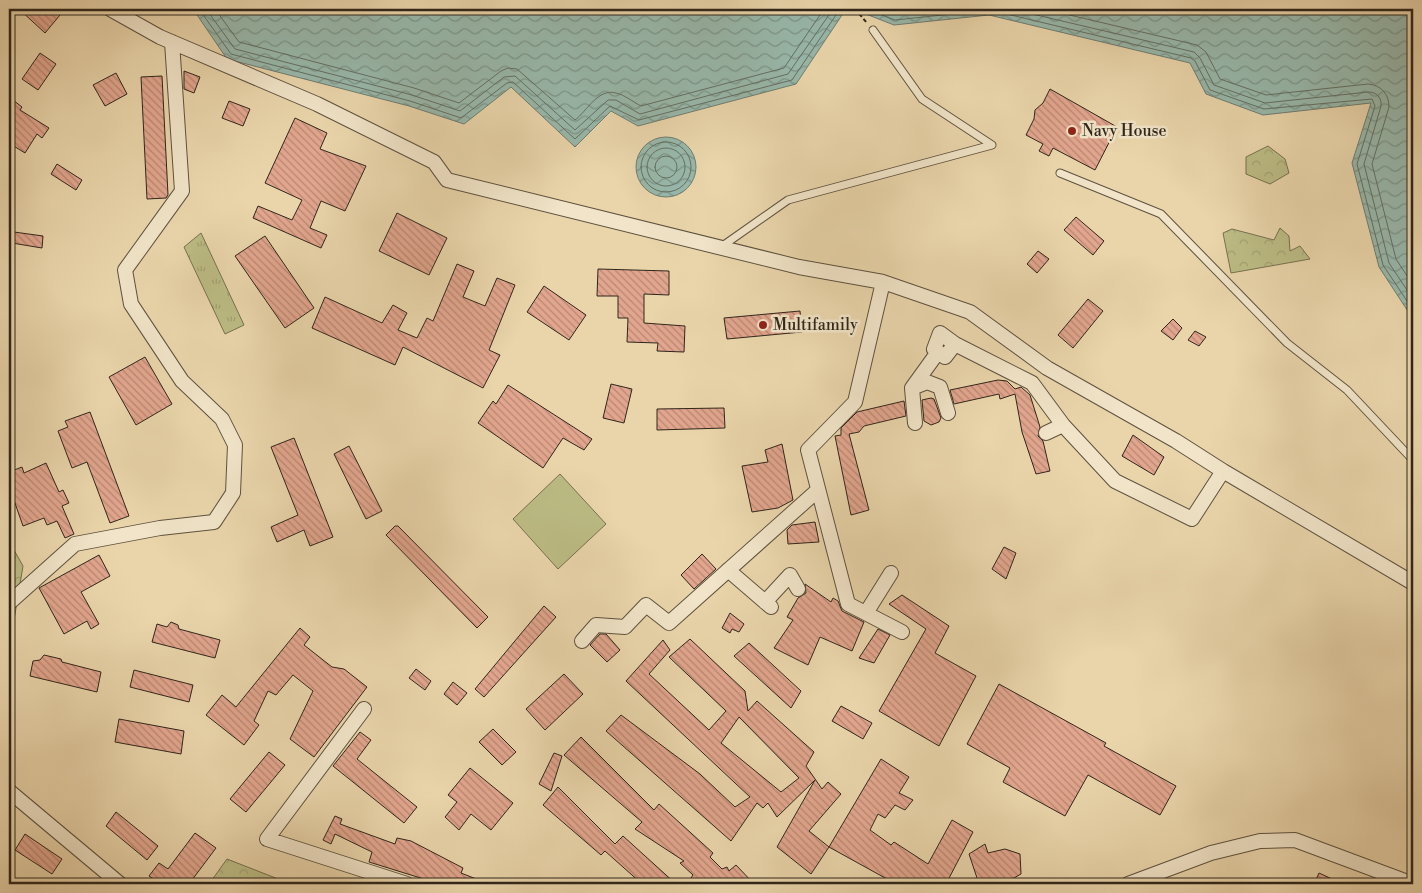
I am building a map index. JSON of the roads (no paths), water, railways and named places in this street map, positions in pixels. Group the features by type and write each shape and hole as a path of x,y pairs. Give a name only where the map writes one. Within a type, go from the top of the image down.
{"street":[{"path":"110,9 172,42 317,104 434,162 447,180 799,267 883,282 970,312 1047,368 1176,441 1223,471 1413,583"},
{"path":"9,603 75,544 160,528 214,522 233,493 235,445 222,419 182,381 131,304 125,270 182,191 172,42"},
{"path":"883,282 856,402 808,450 848,604 902,632"},
{"path":"914,423 912,388 938,352 934,349 940,333 955,344 1032,383 1063,425 1114,481 1192,519 1223,471"},
{"path":"912,388 927,382 940,387 948,412"},
{"path":"1046,433 1063,425"},
{"path":"582,641 596,625 625,627 646,605 669,623 818,490"},
{"path":"728,570 768,604 790,575 798,589"},
{"path":"866,613 891,573"},
{"path":"364,709 267,839 407,884"},
{"path":"9,791 120,884"},
{"path":"1128,884 1211,854 1260,841 1295,840 1413,884"}],"lane":[{"path":"721,247 788,200 992,145 922,99 873,30"},
{"path":"1060,174 1161,214 1287,343 1347,390 1413,460"}],"water":[{"path":"193,9 846,9 796,84 638,126 611,111 575,147 511,87 464,124 409,106 227,59"},
{"path":"853,9 1413,9 1413,319 1379,267 1352,163 1371,103 1263,115 1206,94 1190,63 989,15 894,25"},
{"path":"666,137 683,142 691,150 696,167 691,184 683,192 666,197 649,192 641,184 636,167 641,150 649,142"}],"place":[{"name":"Navy House","path":"1072,131"},
{"name":"Multifamily","path":"763,325"}]}
